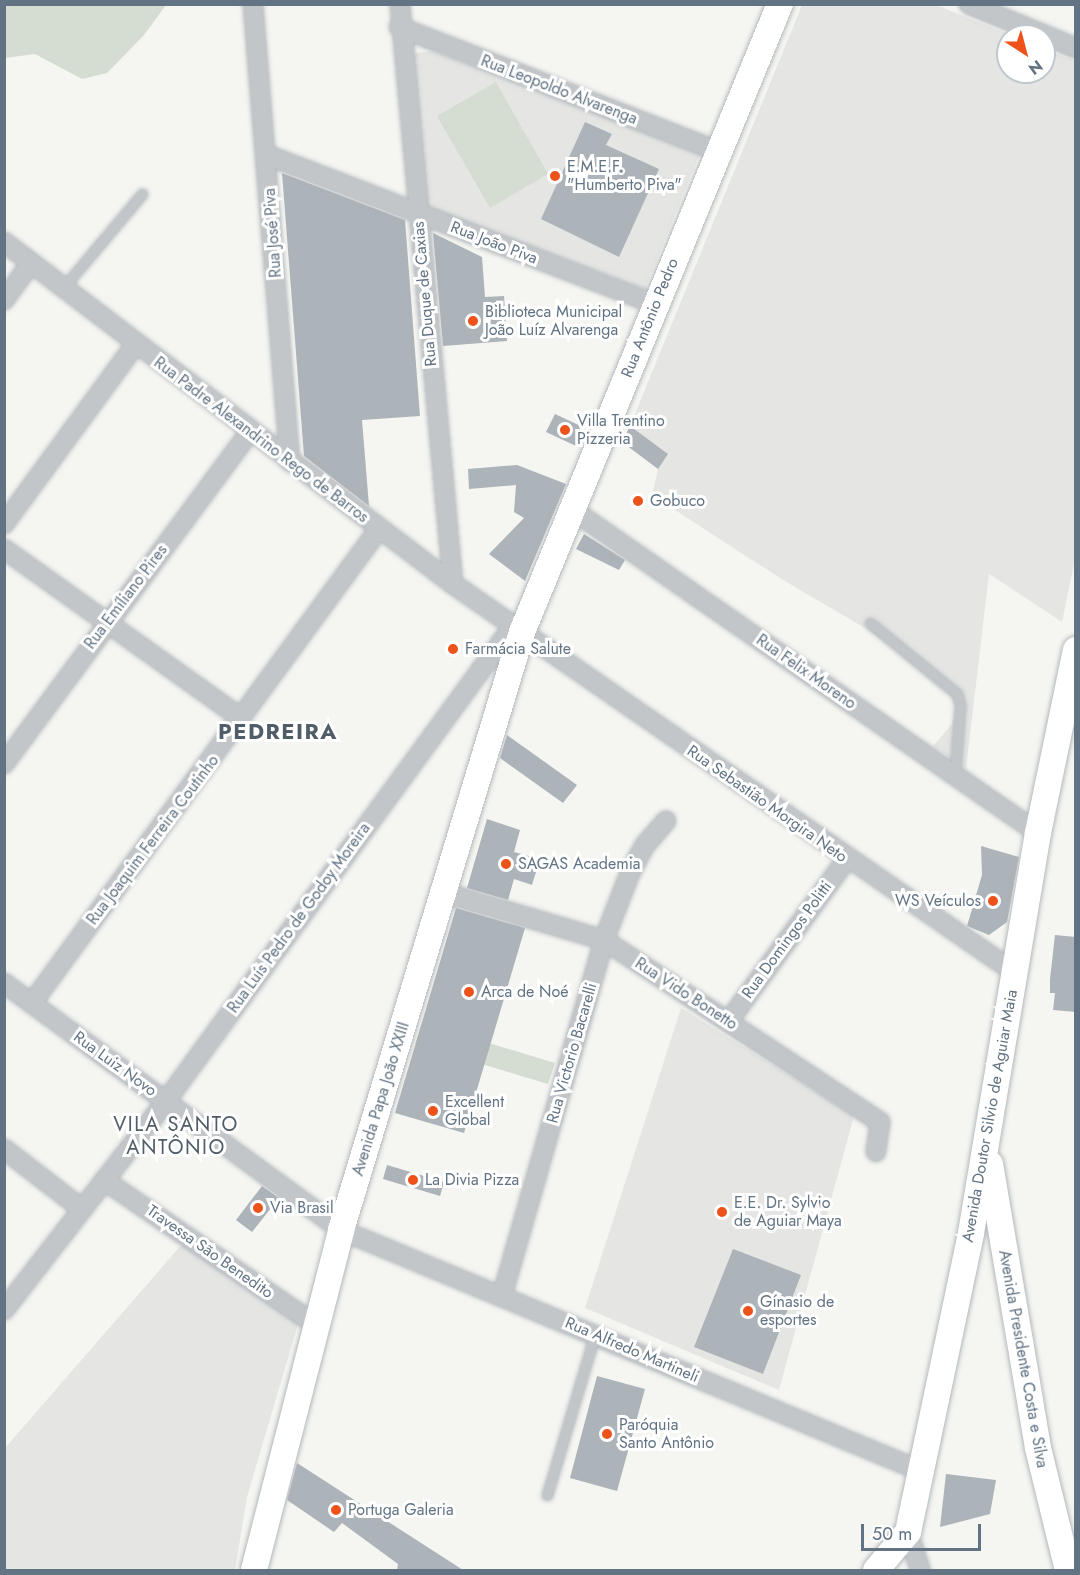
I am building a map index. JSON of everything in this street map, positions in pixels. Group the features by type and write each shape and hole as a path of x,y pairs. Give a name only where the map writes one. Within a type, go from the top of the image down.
{"main road":[{"name":"Rua Antônio Pedro","path":"517,629 574,511 655,304 780,4"},
{"name":"Avenida Papa João XXIII","path":"254,1570 341,1230 445,893 517,629"},
{"name":"Avenida Doutor Silvio de Aguiar Maia","path":"876,1570 908,1532 971,1233 1038,833 1076,650"},
{"name":"Avenida Presidente Costa e Silva","path":"987,1146 1038,1448 1068,1570"},
{"path":"971,1233 1001,1237"}],"street":[{"name":"Rua José Piva","path":"253,4 290,462"},
{"name":"Rua Duque de Caxias","path":"400,4 399,27 453,584"},
{"path":"969,4 1076,48"},
{"name":"Rua Leopoldo Alvarenga","path":"399,27 719,152"},
{"name":"Rua João Piva","path":"267,155 655,304"},
{"name":"Rua Padre Alexandrino Rego de Barros","path":"4,242 378,530 517,629"},
{"path":"4,300 31,263"},
{"path":"4,524 135,345"},
{"name":"Rua Emíliano Pires","path":"4,764 250,432"},
{"name":"Rua Felix Moreno","path":"574,511 955,773 1038,833"},
{"name":"Rua Joaquim Ferreira Coutinho","path":"32,1003 242,719 378,530"},
{"path":"4,549 242,719"},
{"name":"Rua Sebastião Morgira Neto","path":"517,629 847,859 1014,972"},
{"name":"Rua Luís Pedro de Godoy Moreira","path":"4,1310 166,1101 517,629"},
{"name":"Rua Victorio Bacarelli","path":"502,1296 604,940 630,873 645,845 666,821"},
{"name":"Rua Domingos Politti","path":"728,1022 847,859"},
{"name":"Rua Vido Bonetto","path":"445,893 604,940 880,1122 876,1152"},
{"name":"Rua Luiz Novo","path":"4,983 341,1230"},
{"path":"4,1149 82,1209"},
{"name":"Travessa São Benedito","path":"104,1180 316,1325"},
{"name":"Rua Alfredo Martineli","path":"341,1230 921,1471"},
{"path":"908,1532 920,1570"}],"lane":[{"path":"63,288 142,194"},
{"path":"870,623 957,694 960,705 955,773"},
{"path":"547,1495 594,1334"}],"shaded area":[{"path":"5,4 166,5 144,35 107,73 82,79 35,54 5,58"},
{"path":"802,5 936,5 996,29 996,84 1056,84 1056,54 1075,61 1075,559 1062,622 989,574 966,769 933,746 952,724 957,705 949,688 870,631 783,580 652,495 658,469 630,426"},
{"name":"E.M.E.F. \"Humberto Piva\"","path":"431,51 700,153 645,289 426,207 412,64 415,53"},
{"path":"496,82 548,174 490,208 437,116"},
{"name":"E.E. Dr. Sylvio de Aguiar Maya","path":"681,1008 854,1116 779,1390 585,1308"},
{"path":"422,1023 555,1063 548,1084 415,1044"},
{"path":"183,1243 299,1321 247,1497 235,1570 5,1570 5,1448"}],"building":[{"path":"585,122 612,134 606,145 659,169 619,257 541,219"},
{"path":"282,173 405,220 420,416 362,420 369,506 304,456"},
{"path":"433,233 482,257 485,297 504,296 507,341 443,346"},
{"name":"Villa Trentino Pizzeria","path":"555,414 585,428 576,446 546,432"},
{"path":"630,426 668,454 658,469 622,442"},
{"path":"517,465 566,484 525,581 489,554 524,518 514,512 516,485 469,489 468,469"},
{"path":"584,534 625,560 619,570 576,549"},
{"path":"507,735 577,785 563,803 500,758"},
{"path":"487,819 520,830 514,852 540,859 532,885 514,879 508,900 467,888"},
{"name":"WS Veículos","path":"981,846 1019,857 1007,922 989,935 967,926 982,875"},
{"path":"456,908 525,928 464,1133 395,1113"},
{"path":"1055,935 1076,937 1076,1012 1053,1010 1055,993 1050,993 1050,979"},
{"name":"La Divia Pizza","path":"387,1165 444,1182 440,1196 383,1179"},
{"name":"Via Brasil","path":"262,1186 279,1198 252,1232 236,1220"},
{"name":"Gínasio de esportes","path":"733,1249 801,1275 763,1374 694,1347"},
{"name":"Paróquia Santo Antônio","path":"597,1376 645,1389 617,1491 570,1478"},
{"name":"Portuga Galeria","path":"297,1463 463,1570 397,1570 398,1564 342,1523 334,1532 287,1500"},
{"path":"946,1474 996,1480 990,1514 940,1527"}],"place":[{"name":"E.M.E.F. \"Humberto Piva\"","path":"555,176"},
{"name":"Biblioteca Municipal João Luíz Alvarenga","path":"473,321"},
{"name":"Villa Trentino Pizzeria","path":"565,430"},
{"name":"Gobuco","path":"638,501"},
{"name":"Farmácia Salute","path":"453,649"},
{"name":"SAGAS Academia","path":"506,864"},
{"name":"WS Veículos","path":"993,901"},
{"name":"Arca de Noé","path":"469,992"},
{"name":"Excellent Global","path":"433,1111"},
{"name":"La Divia Pizza","path":"413,1180"},
{"name":"Via Brasil","path":"258,1208"},
{"name":"E.E. Dr. Sylvio de Aguiar Maya","path":"722,1212"},
{"name":"Gínasio de esportes","path":"748,1311"},
{"name":"Paróquia Santo Antônio","path":"607,1434"},
{"name":"Portuga Galeria","path":"336,1510"}],"district":[{"name":"PEDREIRA","path":"278,732"},
{"name":"VILA SANTO ANTÔNIO","path":"176,1136"}]}
